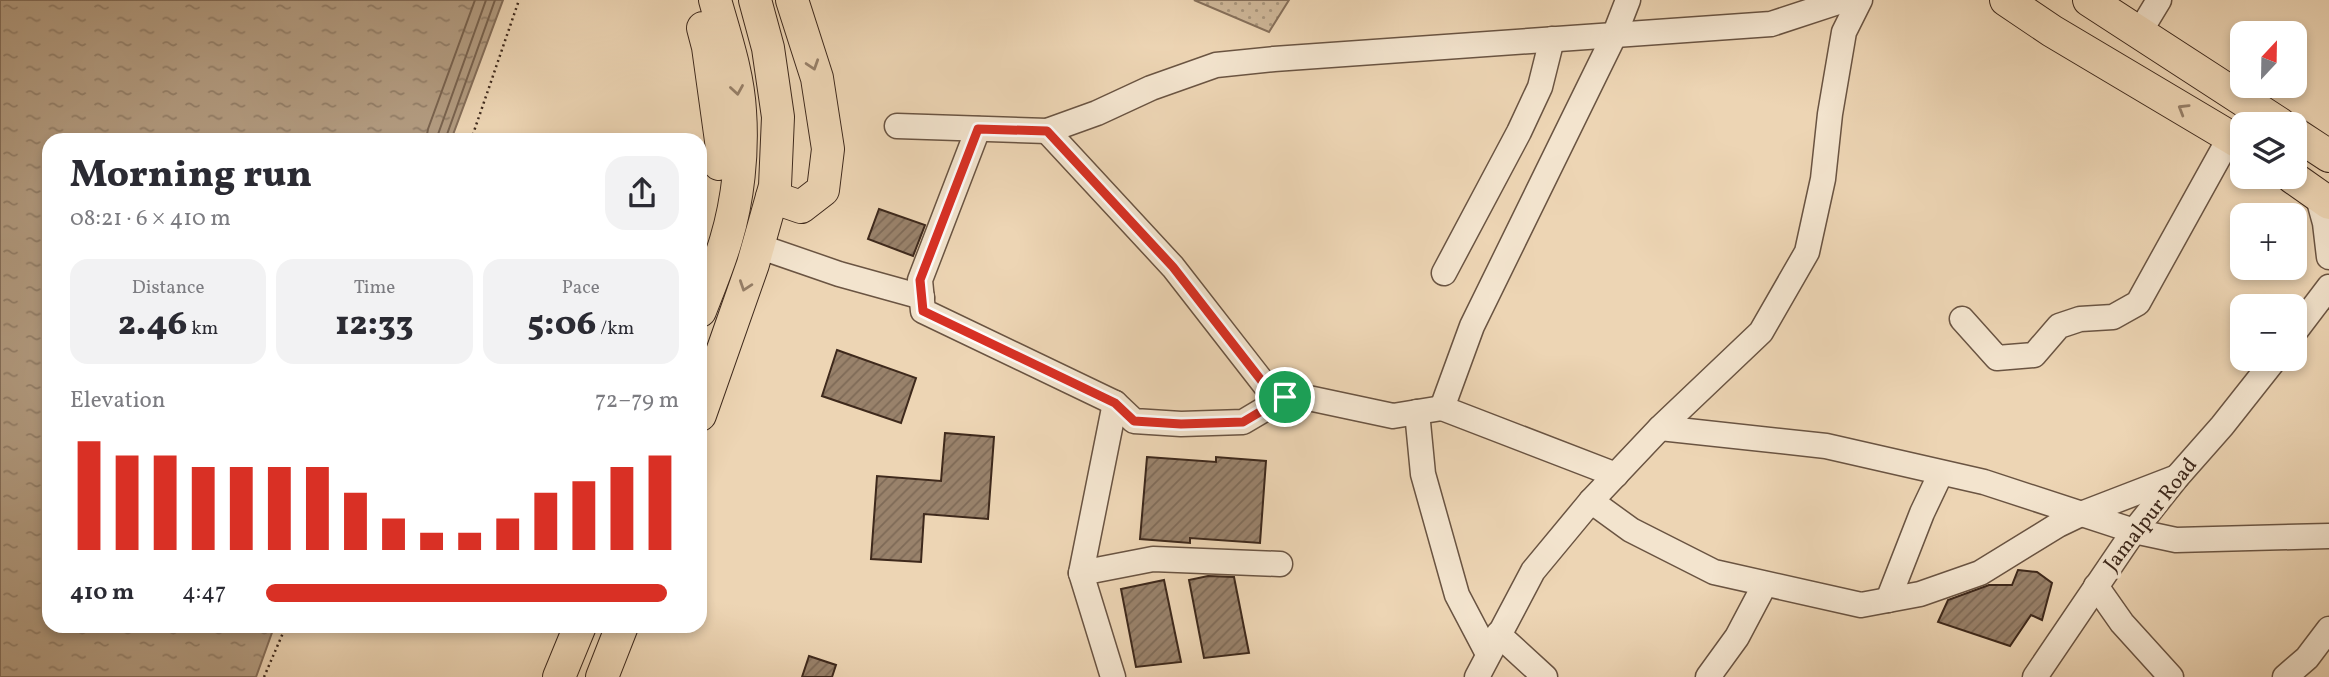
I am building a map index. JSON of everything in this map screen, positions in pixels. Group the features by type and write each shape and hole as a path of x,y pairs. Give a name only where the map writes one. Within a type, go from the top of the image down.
{"main road":[{"path":"695,0 708,47 722,148 707,232"},
{"path":"707,292 726,239 736,194 740,152 740,110 736,83 715,0"},
{"path":"707,395 758,246 775,186 778,117 768,48 755,0"},
{"path":"772,197 801,207 823,190 828,149 817,78 792,0"},
{"path":"2006,0 2230,137"},
{"path":"2089,0 2261,112"},
{"path":"2307,142 2329,156"},
{"path":"540,677 558,633"},
{"path":"559,677 577,633"},
{"path":"602,677 619,633"}],"street":[{"path":"1442,408 1472,326 1614,36 1628,0"},
{"path":"897,126 1047,131 1097,113 1151,88 1216,65 1771,24 1844,0"},
{"path":"1477,677 1533,571 1591,501 1660,428 1761,332 1807,253 1823,179 1830,114 1844,32 1860,0"},
{"path":"2139,33 2159,0"},
{"path":"1444,273 1540,87 1552,40"},
{"path":"978,129 920,280 923,311 1115,403 1134,421 1181,424 1243,422 1285,397 1299,396 1393,416 1442,408 1616,475"},
{"path":"1047,131 1173,267 1268,389 1285,397"},
{"path":"1962,318 1997,358 2034,355 2059,326 2080,318 2113,317 2138,303 2230,151"},
{"path":"2313,192 2325,223 2329,257"},
{"path":"758,246 827,270 922,297"},
{"path":"2307,316 2329,287"},
{"name":"Jamalpur Road","path":"2035,677 2134,531 2266,371"},
{"path":"1113,677 1081,573 1115,403"},
{"path":"1417,412 1423,474 1457,595 1493,644 1545,677"},
{"path":"1660,428 1826,446 1984,482 2134,531 2176,540 2329,536"},
{"path":"1888,600 1922,513 1941,473"},
{"path":"1591,501 1631,530 1714,572 1861,605 1920,594 1980,573 2058,525 2177,477"},
{"path":"1081,573 1153,559 1280,564"},
{"path":"1708,677 1737,637 1765,584"},
{"path":"2096,586 2122,623 2171,677"},
{"path":"2286,677 2307,658 2329,629"}],"path":[{"path":"473,133 519,0"},
{"path":"264,677 283,633"}],"shaded area":[{"path":"1194,0 1289,0 1269,32"}],"water":[{"path":"0,0 503,0 454,133 42,133 42,633 272,633 256,677 0,677"}],"building":[{"path":"879,209 925,225 913,256 868,239"},
{"path":"837,350 916,378 901,423 822,396"},
{"path":"945,433 994,437 988,519 924,514 921,562 871,559 877,476 941,481"},
{"path":"1147,457 1216,462 1216,457 1266,461 1260,543 1190,538 1190,543 1140,539"},
{"path":"2018,570 2037,572 2052,583 2042,620 2031,615 2010,646 1938,622 1948,600 1989,585 2012,585"},
{"path":"1208,576 1234,577 1249,653 1204,658 1189,580"},
{"path":"1164,580 1181,662 1136,667 1121,589"},
{"path":"809,656 836,665 832,677 802,677"}],"route":[{"path":"978,129 1047,131 1173,267 1268,389 1285,397 1243,422 1181,424 1134,421 1115,403 923,311 920,280 978,129"}]}
